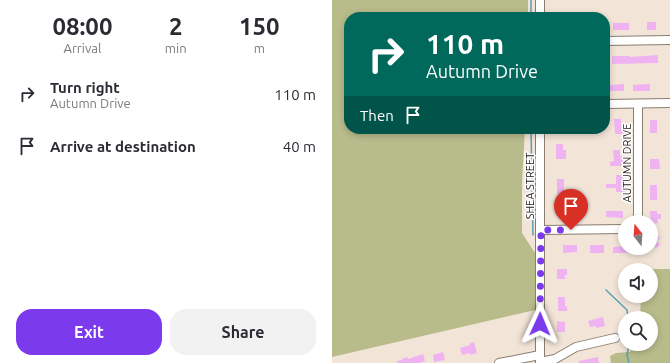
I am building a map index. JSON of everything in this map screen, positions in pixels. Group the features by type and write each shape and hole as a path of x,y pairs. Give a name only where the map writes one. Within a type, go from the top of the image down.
{"street":[{"path":"540,0 540,12"},
{"path":"610,41 670,40"},
{"path":"610,104 670,103"},
{"name":"AUTUMN DRIVE","path":"638,104 638,215"},
{"name":"SHEA STREET","path":"540,134 540,360"},
{"path":"541,230 618,229"},
{"path":"499,363 555,359 576,347 615,338"}],"green space":[{"path":"332,0 528,0 528,12 344,12 344,134 525,134 522,182 522,233 535,253 535,310 332,357"},
{"path":"658,269 670,269 670,363 611,363 610,356 616,353 630,351 658,351 658,311 640,311 641,303 658,303"}],"building":[{"path":"647,22 656,22 656,30 647,30"},
{"path":"613,23 629,23 629,30 613,30"},
{"path":"658,55 658,63 612,64 612,56 630,57"},
{"path":"624,84 624,91 610,91 610,85"},
{"path":"650,84 650,91 633,91 633,85"},
{"path":"614,119 621,119 621,124 623,124 623,134 615,134"},
{"path":"650,120 657,120 657,133 650,133"},
{"path":"556,144 563,144 563,150 566,150 566,159 556,159"},
{"path":"613,150 620,150 620,156 623,156 623,166 610,166 610,162 614,161"},
{"path":"650,159 659,159 660,169 650,169"},
{"path":"616,175 624,175 623,192 616,192 616,188 606,188 606,184 616,184"},
{"path":"557,179 564,179 564,194 557,194"},
{"path":"650,185 657,185 657,200 650,200"},
{"path":"566,211 576,211 576,218 566,218"},
{"path":"606,211 623,211 623,215 618,215 618,218 606,217"},
{"path":"650,211 657,211 657,214 661,214 661,219 658,219 658,215 650,215"},
{"path":"563,245 577,245 577,252 563,253"},
{"path":"590,245 604,245 604,253 590,253"},
{"path":"613,247 618,247 618,253 613,253"},
{"path":"557,269 567,269 565,279 557,279"},
{"path":"558,297 565,297 565,307 567,306 567,311 558,311"},
{"path":"603,317 605,326 596,328 596,326 590,327 588,321"},
{"path":"557,321 565,322 565,332 557,332"},
{"path":"474,342 477,353 462,355 460,348"},
{"path":"443,352 445,360 434,362 433,355"},
{"path":"423,354 425,361 419,363 397,363 397,361 407,357 408,359"},
{"path":"598,357 599,363 579,363 579,361"}],"waterway":[{"path":"531,0 531,12"},
{"path":"531,134 533,235"},
{"path":"606,290 627,311"},
{"path":"628,351 629,363"}],"route":[{"path":"540,324 541,230 571,230"}]}
